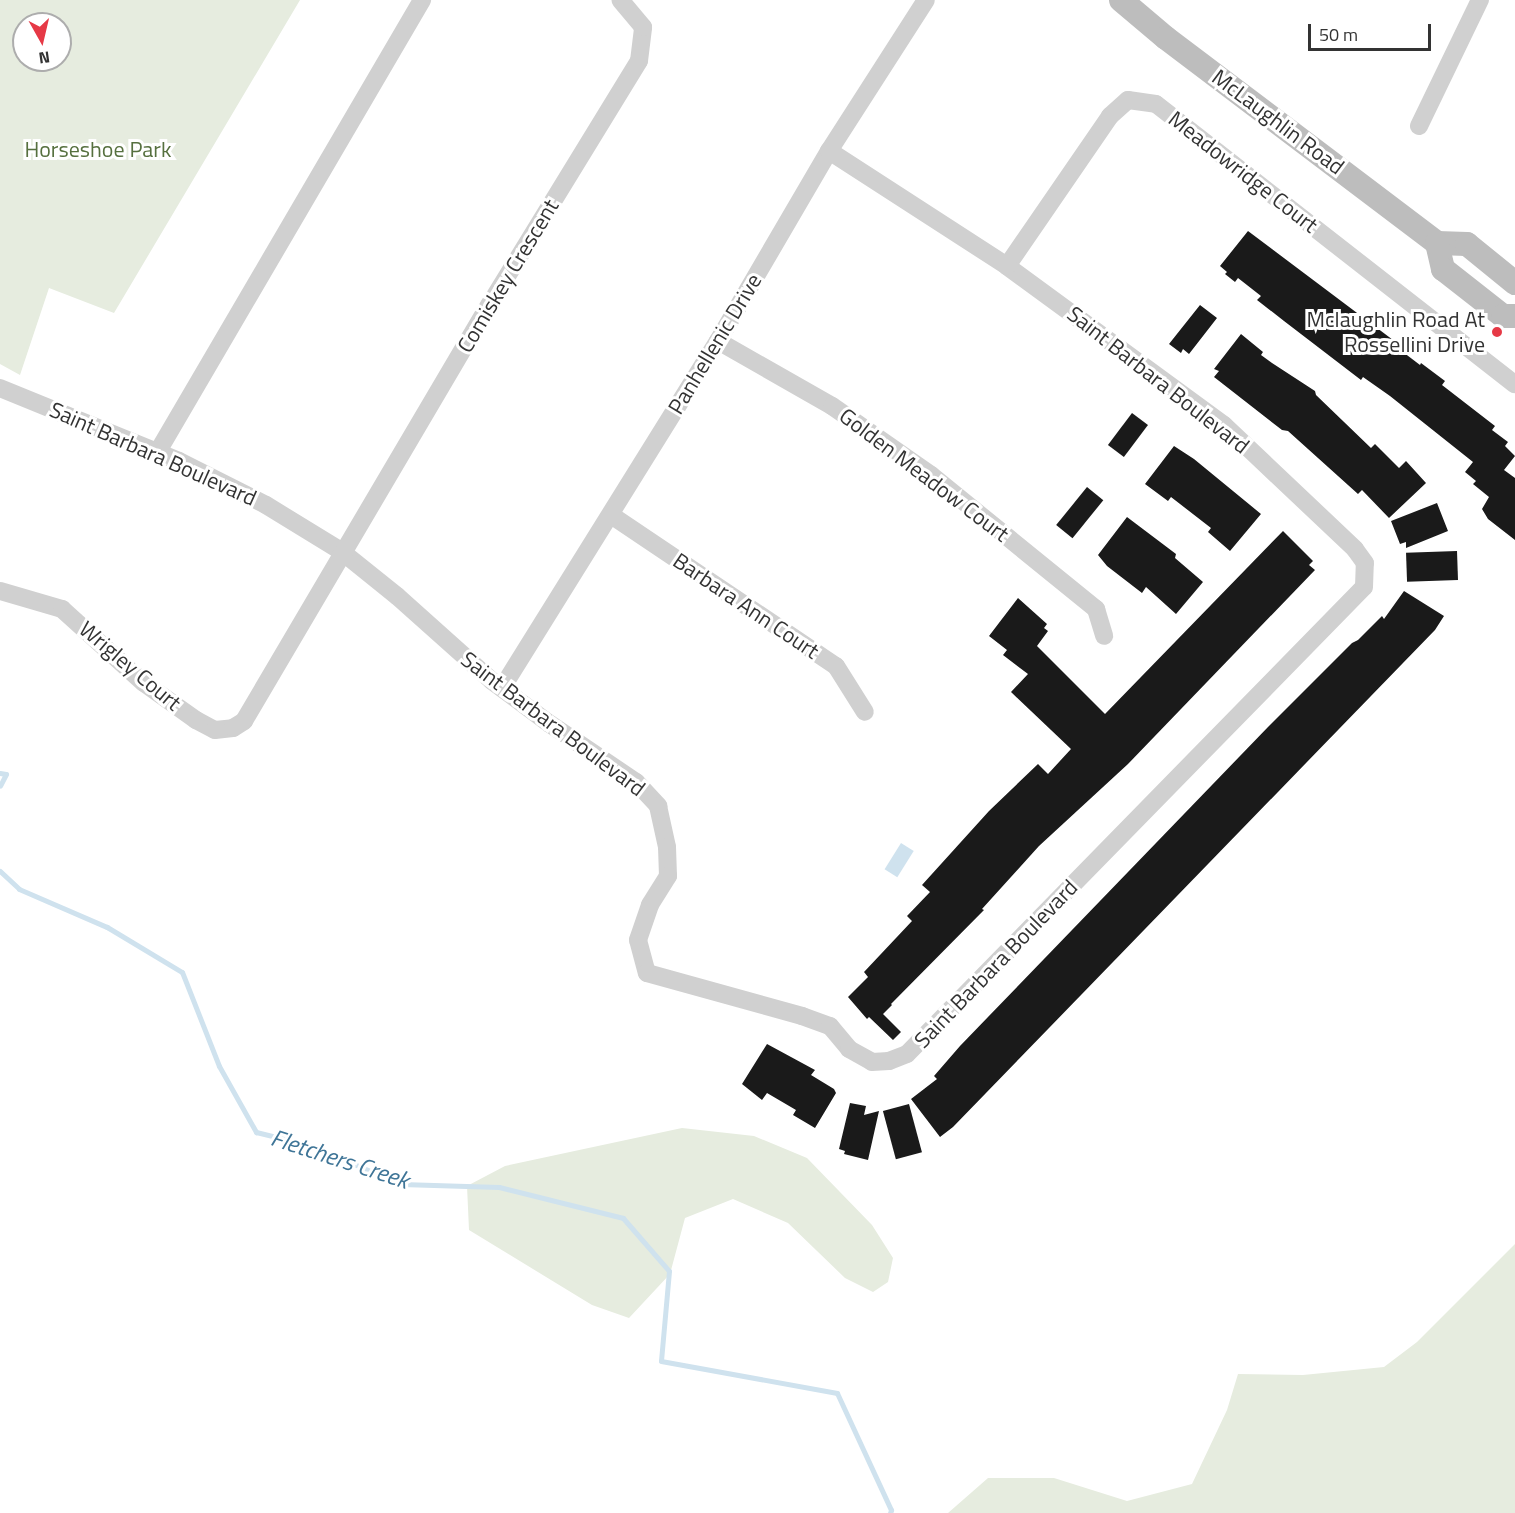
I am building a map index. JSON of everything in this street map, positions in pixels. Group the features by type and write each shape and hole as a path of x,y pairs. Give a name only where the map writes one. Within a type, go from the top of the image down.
{"street":[{"path":"158,453 422,0"},
{"name":"Comiskey Crescent","path":"343,554 490,304 639,61 643,27 620,0"},
{"name":"Panhellenic Drive","path":"502,688 718,341 829,151 926,0"},
{"name":"McLaughlin Road","path":"1121,0 1166,38 1437,243"},
{"path":"1419,126 1480,0"},
{"name":"Meadowridge Court","path":"1007,266 1110,116 1128,100 1156,104 1515,384"},
{"name":"Saint Barbara Boulevard","path":"0,388 158,453 266,505 343,554 397,596 502,688 550,724 636,782 658,806 668,847 668,876 650,905 638,940 647,973 802,1016 830,1026 849,1049 872,1062 889,1061 907,1054 1364,587 1365,563 1355,549 1224,425 1007,266 829,151"},
{"path":"1515,283 1467,244 1437,243 1443,269 1503,316 1515,316"},
{"name":"Golden Meadow Court","path":"718,341 832,406 931,475 1096,609 1104,636"},
{"name":"Barbara Ann Court","path":"611,515 837,666 865,712"},
{"name":"Wrigley Court","path":"0,591 62,609 144,683 196,720 215,730 233,728 244,721 343,554"}],"green space":[{"name":"Horseshoe Park","path":"0,0 300,0 114,313 49,288 20,375 0,364"},
{"path":"682,1128 754,1136 807,1158 872,1225 893,1258 888,1282 873,1292 845,1278 788,1223 733,1199 685,1218 670,1274 629,1318 592,1305 469,1230 467,1186 505,1166"},
{"path":"1515,1244 1515,1513 948,1513 988,1478 1054,1478 1127,1501 1192,1484 1227,1410 1238,1374 1303,1375 1384,1367 1417,1342"}],"water":[{"path":"901,843 914,851 897,877 885,869"}],"building":[{"path":"1248,231 1401,346 1399,349 1445,381 1442,385 1495,426 1492,430 1508,442 1505,446 1515,456 1504,470 1515,478 1515,540 1488,519 1482,509 1489,497 1473,484 1476,481 1465,472 1473,462 1390,396 1363,377 1361,380 1257,300 1261,296 1238,278 1235,282 1225,274 1227,272 1220,266"},
{"path":"1200,305 1217,318 1189,354 1183,349 1181,353 1169,344"},
{"path":"1241,334 1263,352 1261,355 1315,391 1316,395 1371,448 1375,444 1399,468 1406,461 1426,483 1389,518 1362,490 1358,494 1288,431 1282,430 1214,377 1219,371 1214,369"},
{"path":"1132,413 1148,425 1124,457 1108,445"},
{"path":"1174,446 1194,459 1261,514 1230,551 1208,532 1211,528 1171,497 1168,501 1145,484"},
{"path":"1087,487 1103,500 1072,538 1056,525"},
{"path":"1437,503 1448,531 1406,548 1406,542 1400,544 1391,521"},
{"path":"1127,517 1176,554 1175,558 1203,582 1176,614 1146,587 1142,593 1107,566 1098,555"},
{"path":"1283,531 1313,561 1309,565 1315,570 1128,764 1039,846 982,909 984,910 891,1004 883,1014 901,1032 893,1040 869,1017 867,1019 848,997 868,977 864,972 912,921 907,916 930,892 922,885 989,811 1038,764 1048,774 1071,749 1011,692 1028,674 1003,655 1007,650 989,636 1018,598 1047,624 1044,628 1048,631 1037,646 1105,714"},
{"path":"1457,551 1458,580 1407,582 1406,553"},
{"path":"1404,591 1444,616 1435,630 953,1127 940,1137 911,1099 937,1079 934,1076 960,1046 1268,727 1352,643 1382,616 1384,619"},
{"path":"767,1044 815,1070 811,1075 834,1089 836,1093 815,1128 793,1115 796,1110 767,1093 762,1100 742,1084"},
{"path":"850,1103 866,1106 864,1115 879,1111 868,1160 844,1154 845,1151 839,1149"},
{"path":"909,1104 922,1152 896,1159 883,1111"}],"waterway":[{"name":"Fletchers Creek","path":"0,773 6,774 0,786"},
{"name":"Fletchers Creek","path":"0,871 19,889 107,927 182,972 219,1066 256,1132 309,1145 401,1184 499,1187 623,1218 669,1271 661,1361 837,1393 891,1510 890,1513"}],"place":[{"name":"Mclaughlin Road At Rossellini Drive","path":"1497,332"}]}
